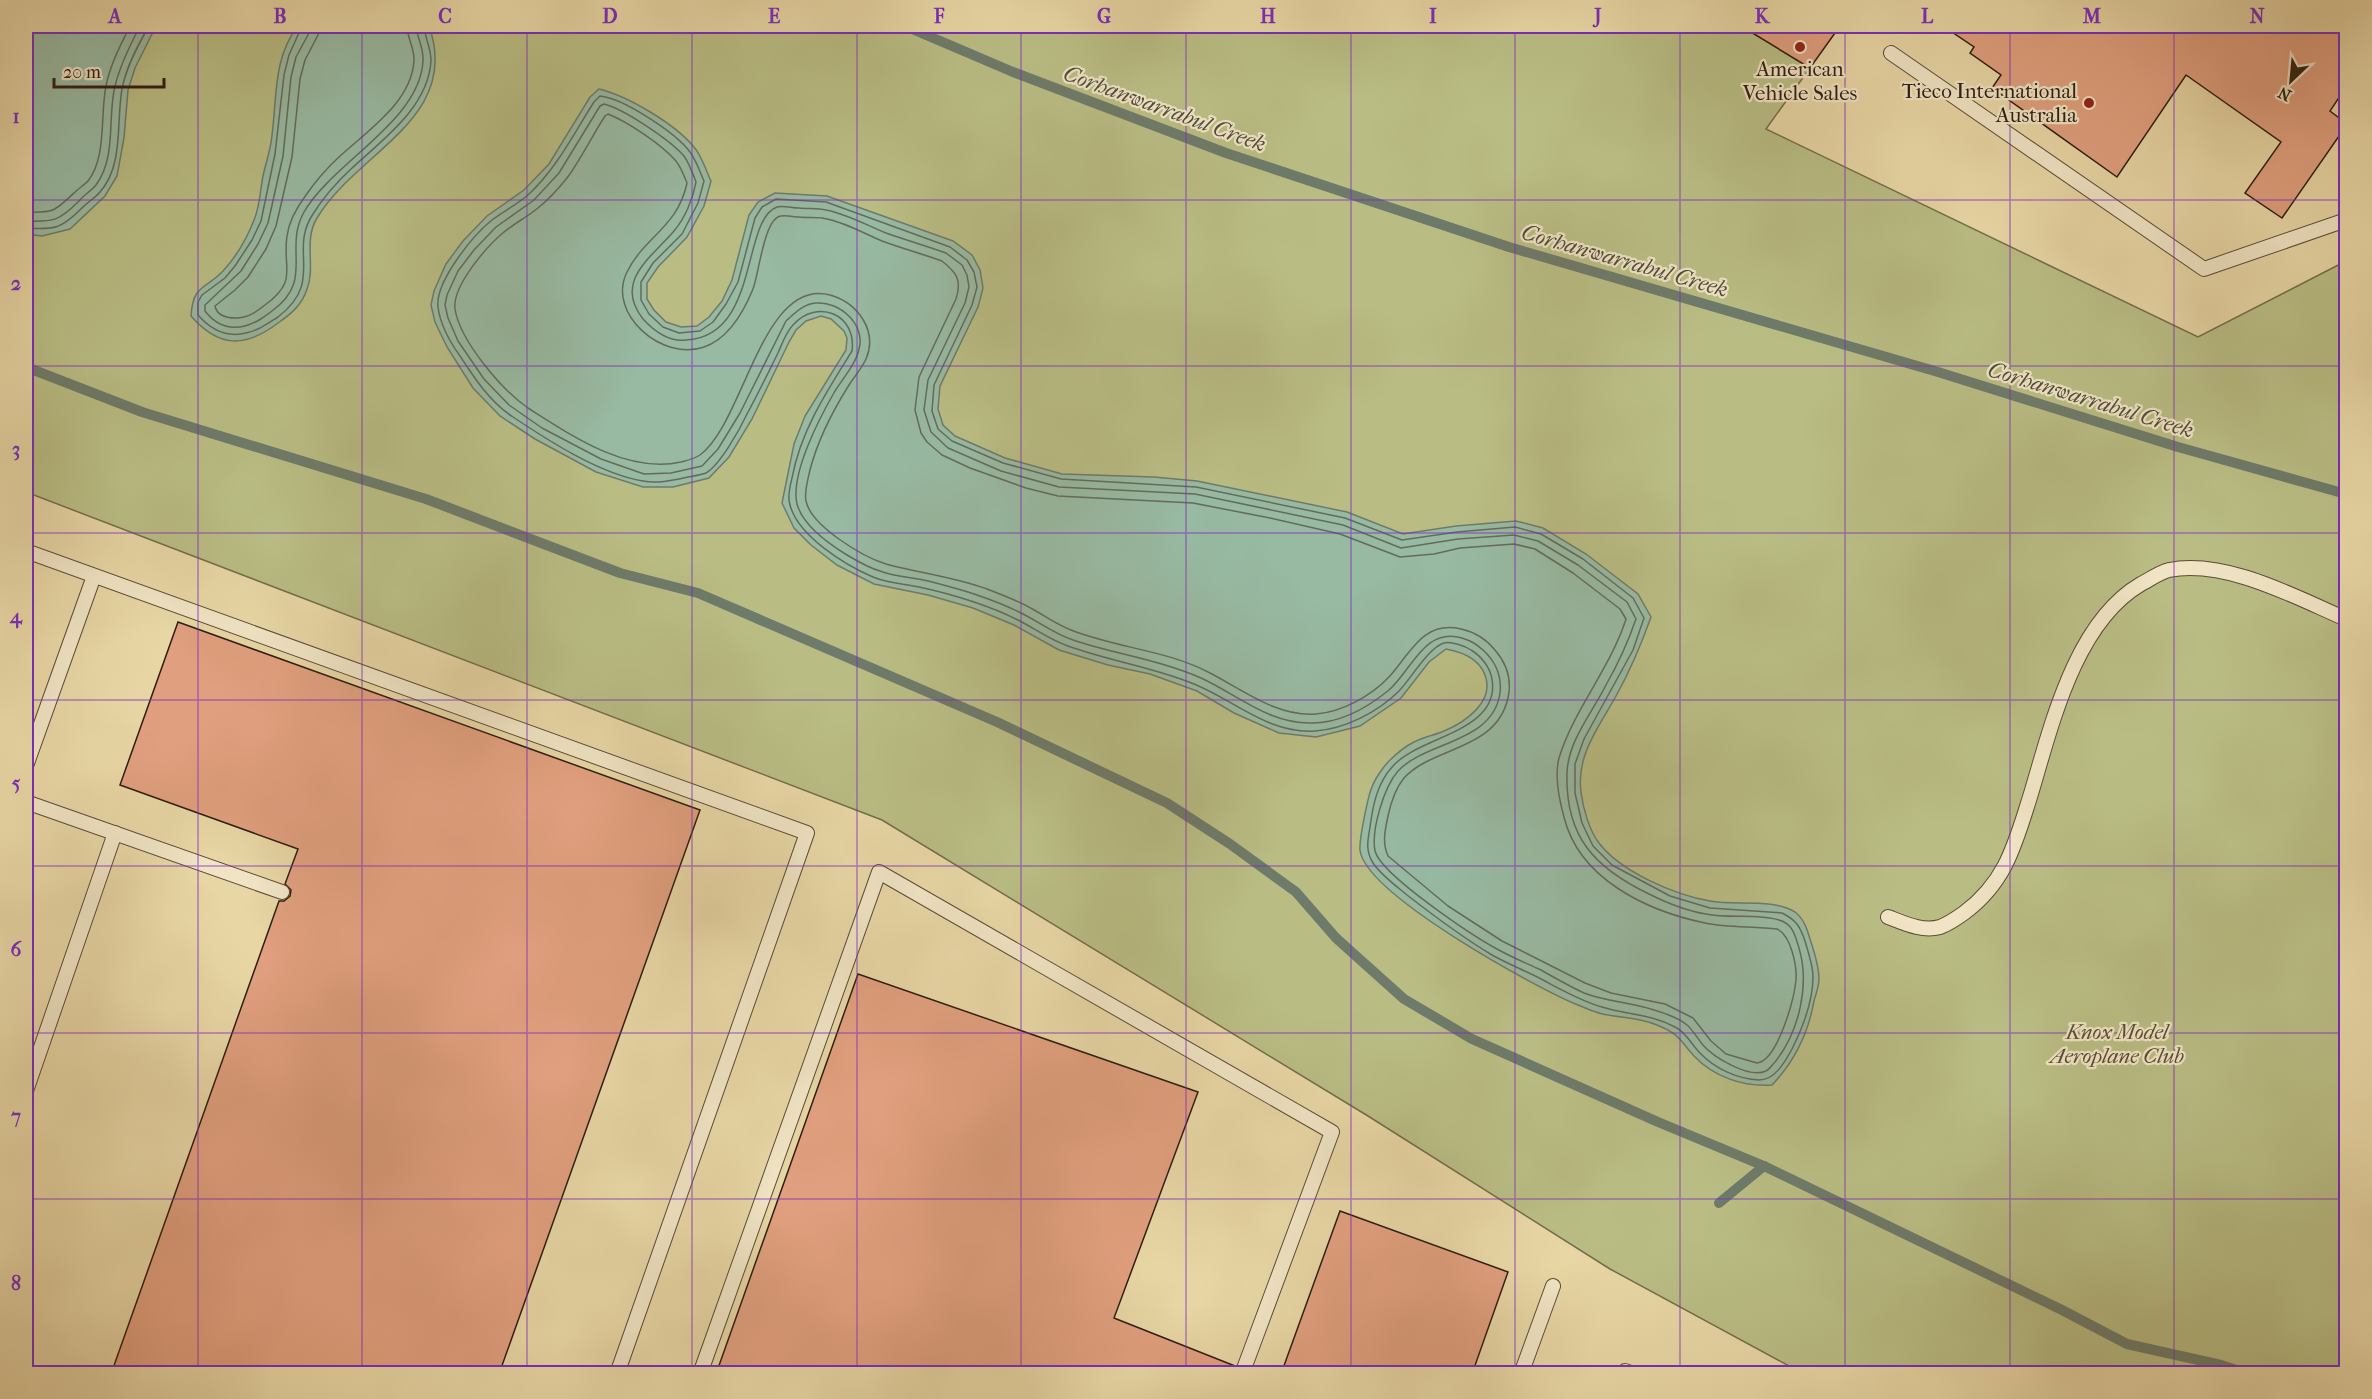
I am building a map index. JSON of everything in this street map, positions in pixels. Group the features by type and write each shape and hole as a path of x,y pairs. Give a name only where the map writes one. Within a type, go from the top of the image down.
{"lane":[{"path":"1891,53 2204,269 2346,220"},
{"path":"26,551 807,833 617,1374"},
{"path":"1888,917 1915,927 1940,927 1958,918 1990,891 2013,853 2059,705 2076,662 2100,622 2124,594 2167,571 2201,568 2265,584 2346,619"},
{"path":"26,766 94,576"},
{"path":"26,802 282,892"},
{"path":"26,1091 116,833"},
{"path":"700,1374 879,873 1332,1132 1242,1374"},
{"path":"1521,1374 1553,1286"},
{"path":"1624,1374 1625,1371 1634,1374"}],"green space":[{"name":"Knox Model Aeroplane Club","path":"26,26 1741,26 1810,68 1766,129 2198,337 2346,261 2346,1373 1802,1373 1610,1269 1368,1116 882,820 26,492"}],"water":[{"path":"26,26 156,26 135,68 128,90 124,138 117,176 105,196 70,229 42,236 26,234"},
{"path":"298,26 429,26 435,58 431,86 418,110 400,132 334,195 317,218 311,236 309,280 305,295 292,313 254,337 233,341 222,339 201,327 191,316 192,306 197,293 217,277 232,260 254,220 271,145 280,64 290,38"},
{"path":"599,89 637,104 686,138 702,159 711,181 704,206 687,237 658,267 647,283 647,299 666,322 681,327 697,326 709,317 722,301 732,280 749,215 758,202 775,193 827,196 953,241 972,255 980,270 983,288 978,307 940,386 938,409 943,425 955,436 1005,458 1062,474 1197,481 1347,512 1403,534 1456,526 1516,521 1543,528 1586,554 1638,594 1651,617 1626,677 1585,754 1580,779 1585,812 1595,838 1609,854 1650,881 1665,888 1710,901 1776,905 1795,912 1801,918 1815,954 1819,982 1804,1036 1794,1057 1780,1076 1772,1085 1750,1084 1730,1079 1711,1070 1678,1038 1664,1028 1645,1021 1597,1012 1527,980 1455,938 1420,914 1390,890 1369,869 1360,845 1366,808 1373,784 1379,773 1404,748 1461,722 1482,702 1487,685 1485,675 1479,664 1469,657 1446,649 1429,662 1401,698 1360,726 1316,737 1279,733 1234,713 1197,691 1150,674 1108,665 1059,650 1014,625 973,608 928,595 874,584 837,565 811,545 794,528 782,503 794,444 805,416 846,350 847,338 844,331 831,319 821,316 806,321 796,330 752,419 729,457 709,478 673,487 643,487 596,472 535,439 500,416 473,388 447,347 435,322 431,305 434,291 446,264 463,241 487,216 524,190 549,164 590,97"}],"building":[{"name":"American Vehicle Sales","path":"1741,26 1840,26 1810,68"},
{"name":"Tieco International Australia","path":"1943,26 2346,26 2346,87 2330,111 2346,123 2346,126 2282,218 2245,193 2281,142 2186,75 2117,177 1992,88 2001,75 1970,53 1974,47"},
{"path":"178,622 700,810 499,1374 111,1374 279,901 284,901 290,896 291,890 285,884 298,849 120,785"},
{"path":"858,974 1198,1092 1114,1318 1235,1366 1233,1374 716,1374"},
{"path":"1340,1211 1508,1272 1472,1374 1281,1374"}],"waterway":[{"name":"Corhanwarrabul Creek","path":"905,26 1013,72 1226,153 1509,247 1938,372 2178,447 2346,494"},
{"path":"26,367 142,412 426,499 620,573 698,593 997,722 1167,803 1230,844 1296,892 1336,938 1404,999 1472,1039 1658,1122 1764,1166"},
{"path":"1719,1203 1764,1166 2060,1309 2127,1344 2221,1365 2249,1374"}],"place":[{"name":"American Vehicle Sales","path":"1800,47"},
{"name":"Tieco International Australia","path":"2089,103"}]}
